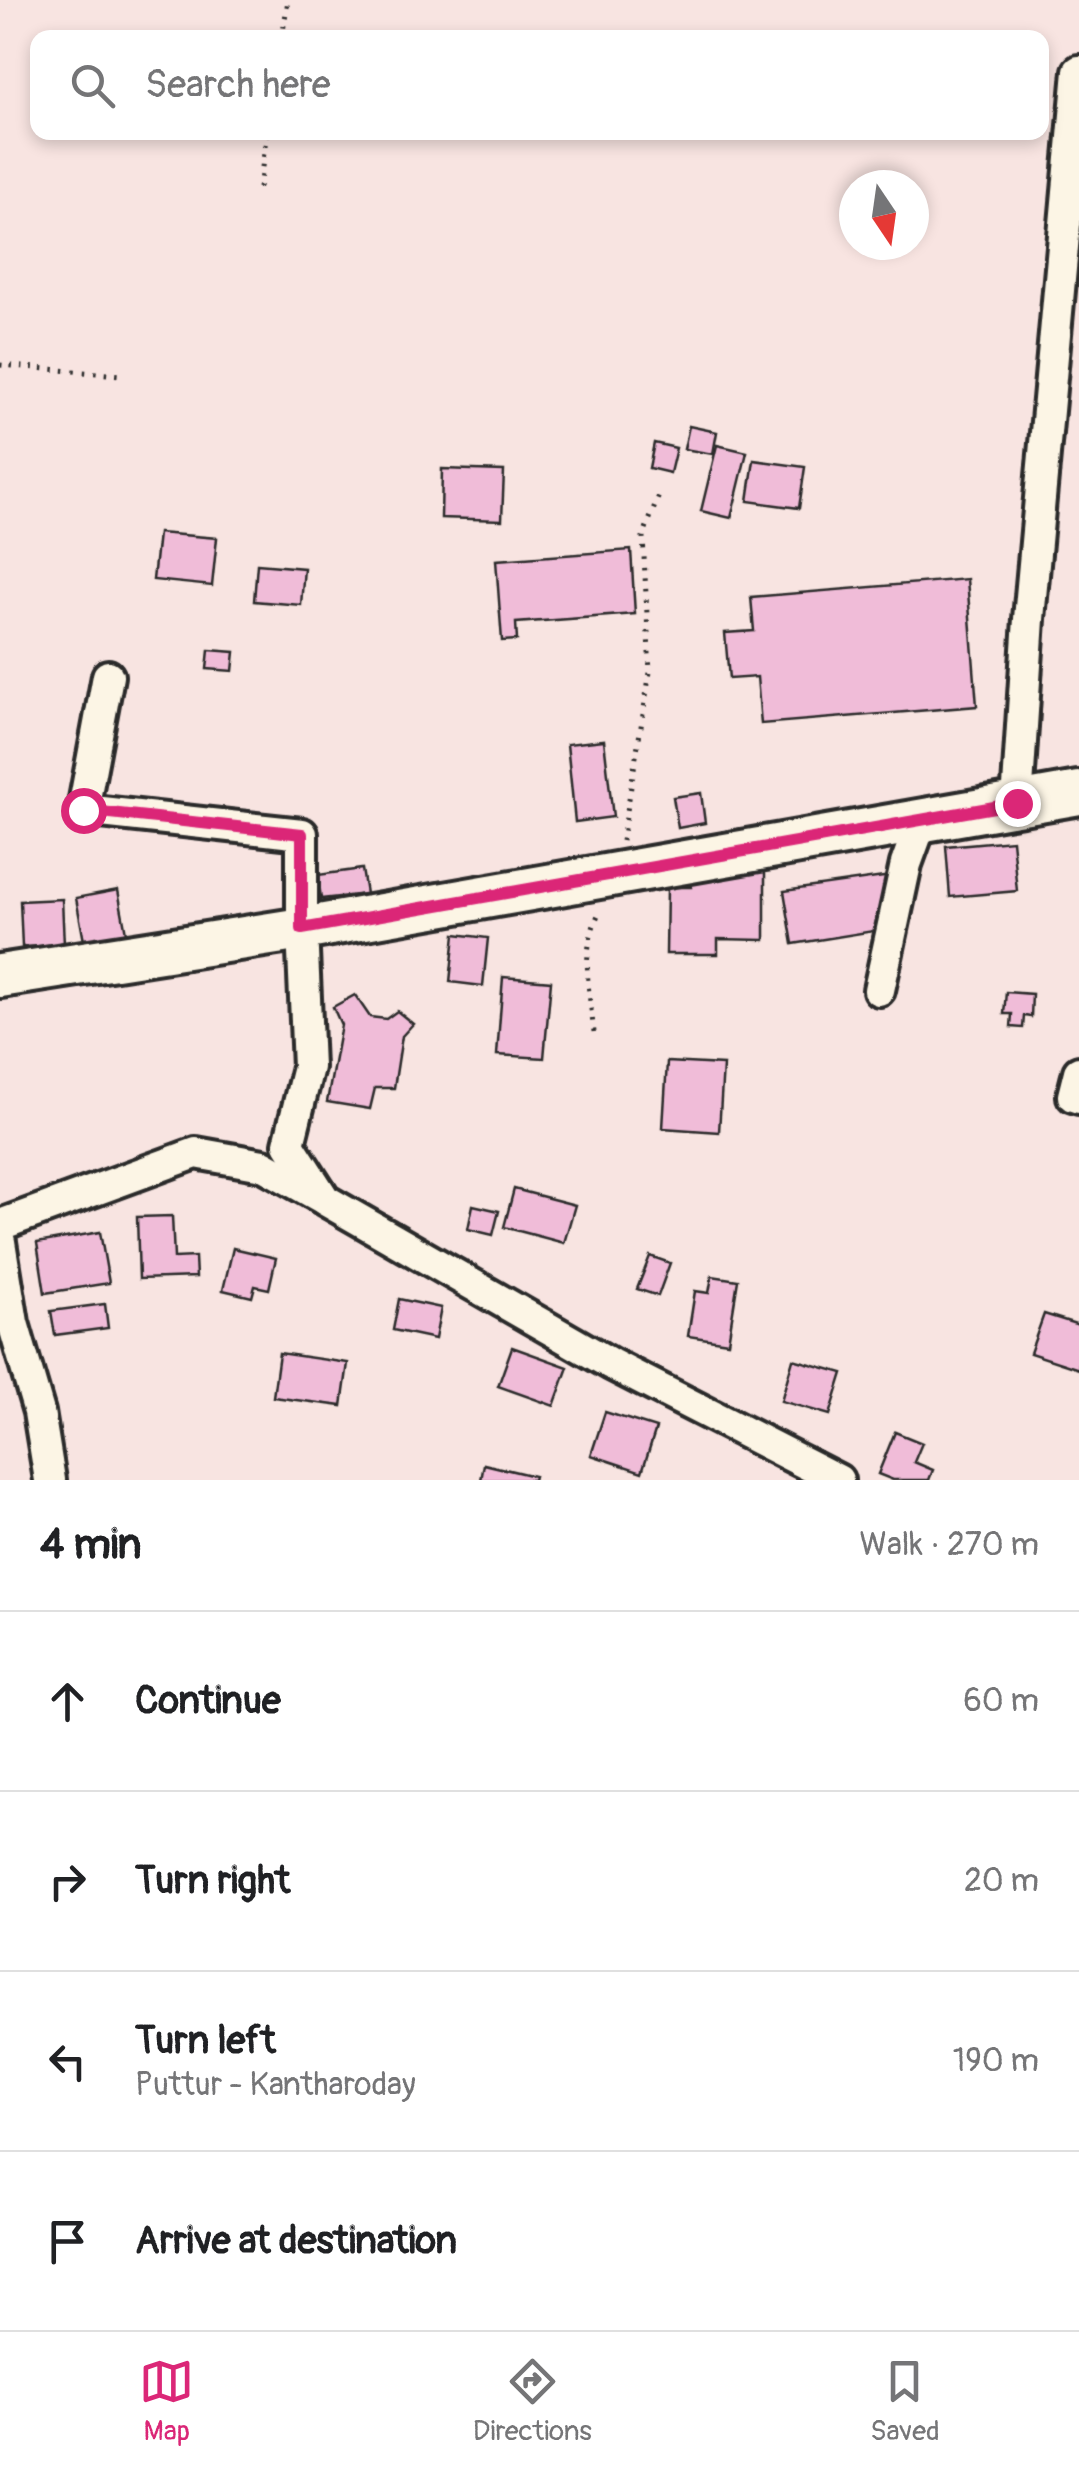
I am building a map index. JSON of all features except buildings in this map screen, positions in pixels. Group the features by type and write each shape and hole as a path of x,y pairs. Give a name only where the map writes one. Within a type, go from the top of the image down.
{"main road":[{"path":"0,976 302,929 1079,793"}],"street":[{"path":"1017,803 1029,619 1067,334 1079,71"},
{"path":"108,676 83,810 302,834 308,1067 290,1144 325,1200"},
{"path":"878,990 906,864 922,820"},
{"path":"1079,1072 1072,1096 1079,1098"},
{"path":"0,1225 196,1152 263,1165 611,1364 838,1480"},
{"path":"0,1242 13,1323 40,1412 50,1480"}],"path":[{"path":"283,30 288,0"},
{"path":"258,188 266,140"},
{"path":"0,365 120,375"},
{"path":"594,1032 586,963 592,928 617,874 650,672 642,537 661,490"}],"route":[{"path":"83,810 302,834 302,929 1017,803"}]}
